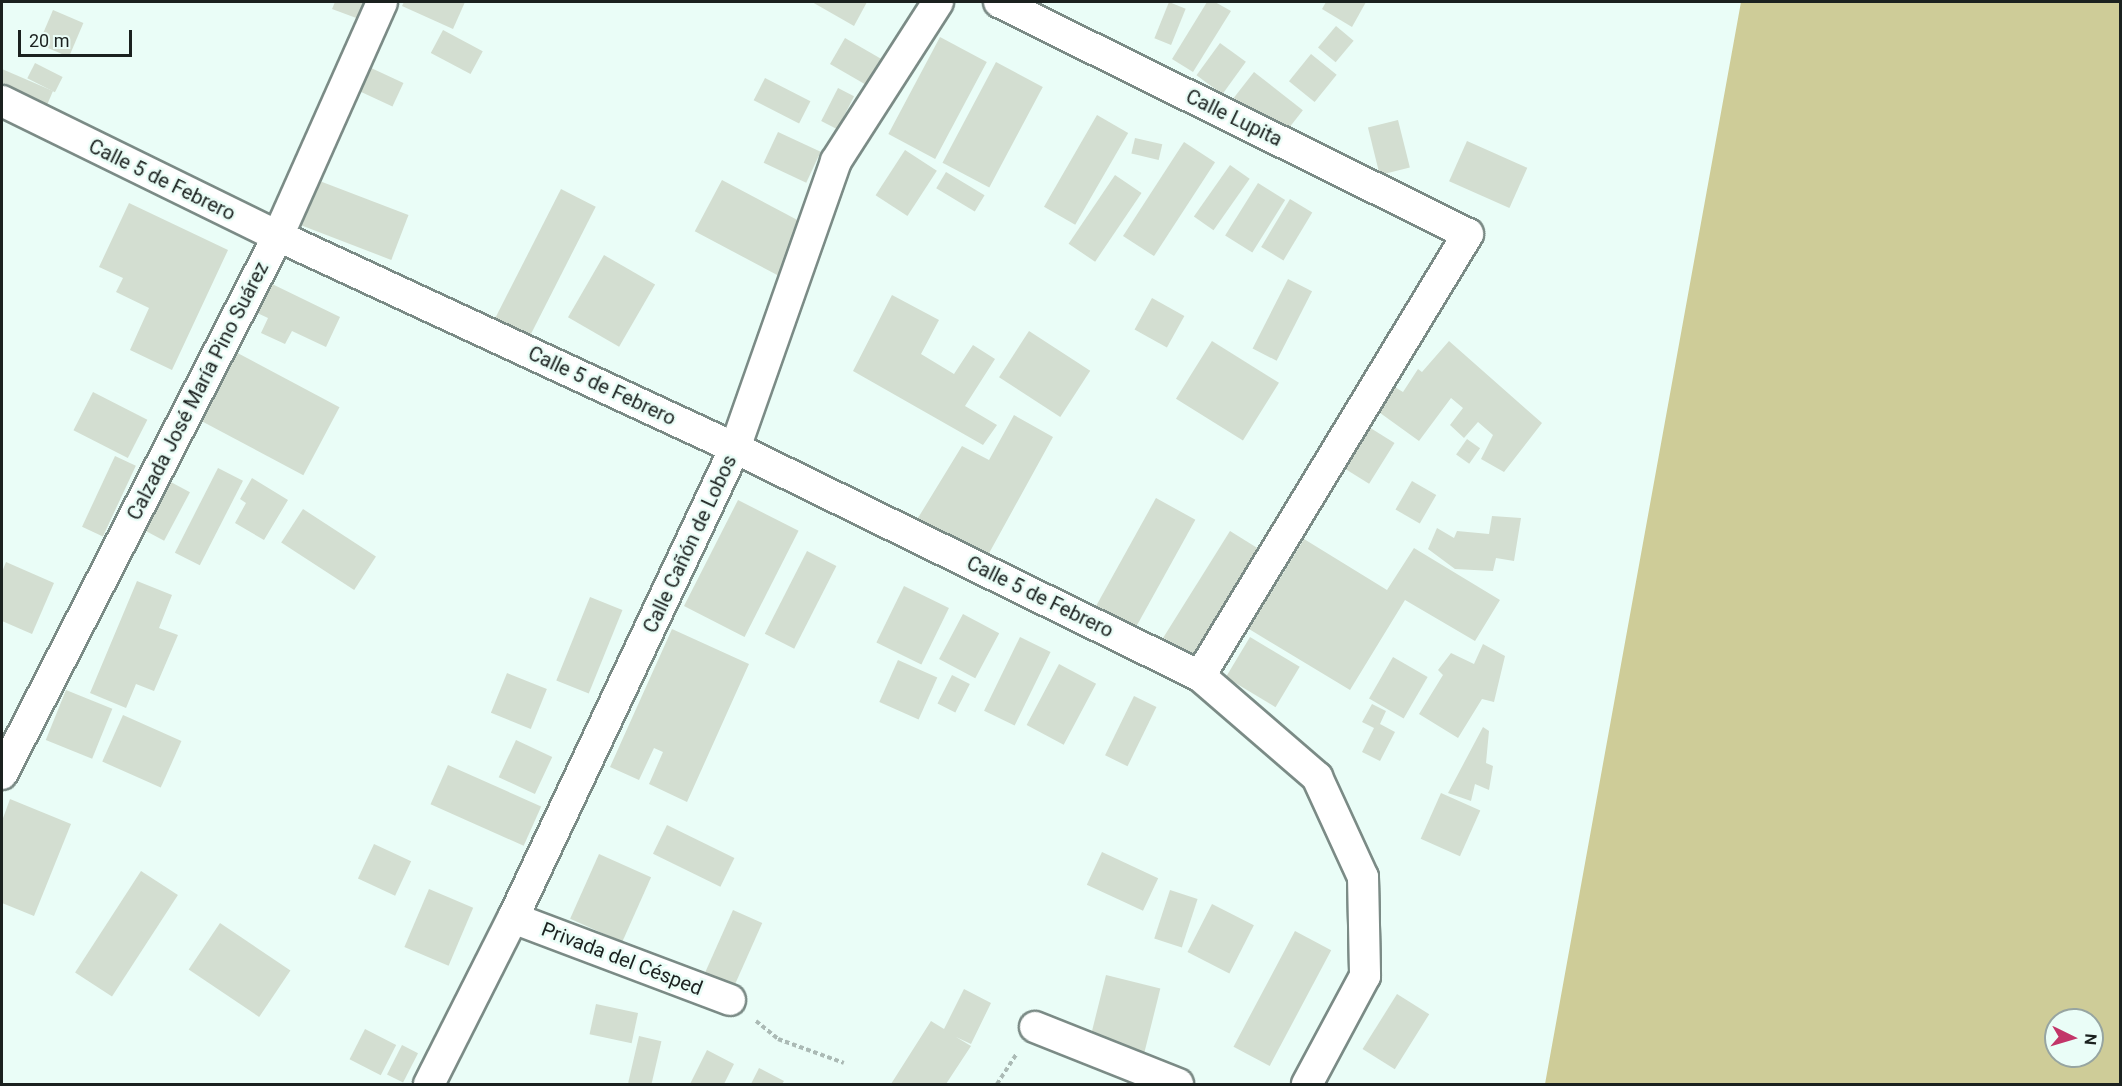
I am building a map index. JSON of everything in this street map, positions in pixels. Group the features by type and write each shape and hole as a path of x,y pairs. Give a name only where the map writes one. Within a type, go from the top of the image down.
{"street":[{"name":"Calzada José María Pino Suárez","path":"2,774 278,236 382,2"},
{"name":"Calle Cañón de Lobos","path":"429,1084 513,918 735,448 836,161 938,2"},
{"name":"Calle Lupita","path":"999,2 1468,234 1200,676"},
{"name":"Calle 5 de Febrero","path":"2,101 278,236 735,448 1200,676 1317,777 1363,877 1365,976 1307,1084"},
{"name":"Privada del Césped","path":"513,918 730,1000"},
{"path":"1035,1027 1178,1084"}],"path":[{"path":"730,1000 778,1039 844,1063"}],"shaded area":[{"path":"1741,2 2120,2 2120,1084 1545,1084"}],"building":[{"path":"335,2 366,2 359,19 332,9"},
{"path":"404,2 465,2 453,29 402,6"},
{"path":"812,2 867,2 854,26"},
{"path":"1169,2 1186,9 1171,45 1154,38"},
{"path":"1207,2 1215,2 1231,11 1193,72 1172,59"},
{"path":"1326,2 1366,2 1352,27 1322,9"},
{"path":"53,10 83,23 69,57 39,44"},
{"path":"1336,26 1354,41 1336,62 1318,47"},
{"path":"443,30 483,51 471,74 431,53"},
{"path":"940,37 987,62 935,159 888,134"},
{"path":"845,38 881,59 866,85 830,64"},
{"path":"1220,43 1246,62 1222,94 1196,75"},
{"path":"1311,54 1337,75 1315,102 1289,81"},
{"path":"996,62 1043,87 989,188 942,163"},
{"path":"35,63 63,77 55,92 27,78"},
{"path":"369,67 403,83 392,107 358,91"},
{"path":"2,69 53,91 44,112 2,93"},
{"path":"1254,72 1303,110 1283,136 1234,98"},
{"path":"765,78 810,101 799,123 754,100"},
{"path":"838,88 854,96 837,129 821,121"},
{"path":"1097,115 1128,133 1075,225 1044,207"},
{"path":"1398,120 1410,168 1380,175 1368,127"},
{"path":"778,132 821,152 806,183 764,163"},
{"path":"1135,138 1162,144 1159,160 1131,154"},
{"path":"1467,141 1527,168 1509,208 1449,181"},
{"path":"1184,142 1215,162 1154,256 1123,236"},
{"path":"905,150 937,171 907,216 876,195"},
{"path":"1230,165 1250,179 1214,230 1194,217"},
{"path":"946,172 985,195 975,211 936,188"},
{"path":"1115,175 1142,193 1095,262 1069,244"},
{"path":"317,180 408,215 391,260 300,225"},
{"path":"722,180 806,225 779,276 695,231"},
{"path":"1258,183 1285,200 1252,253 1225,236"},
{"path":"561,189 596,207 527,342 492,324"},
{"path":"1290,199 1312,212 1283,260 1261,247"},
{"path":"129,203 228,250 172,370 130,350 149,308 116,292 123,278 99,267"},
{"path":"604,255 655,284 619,347 568,317"},
{"path":"1288,279 1312,291 1277,361 1253,348"},
{"path":"268,282 340,317 326,347 292,331 285,344 261,333 268,318 253,311"},
{"path":"892,295 939,320 921,354 954,374 973,345 995,359 965,406 997,425 983,445 853,371"},
{"path":"1152,298 1184,316 1167,347 1135,329"},
{"path":"1029,331 1090,371 1060,417 999,377"},
{"path":"1212,341 1279,383 1243,441 1176,399"},
{"path":"1449,341 1542,423 1504,472 1481,459 1493,435 1478,422 1464,438 1450,425 1463,408 1451,398 1419,441 1376,410 1393,386 1403,392 1418,369 1422,372"},
{"path":"230,349 339,407 303,475 194,417"},
{"path":"93,392 147,420 128,458 73,430"},
{"path":"1014,415 1053,437 982,566 910,531 962,446 989,460"},
{"path":"1364,424 1395,443 1369,484 1339,465"},
{"path":"1467,439 1480,448 1469,464 1456,455"},
{"path":"115,456 136,466 103,536 82,527"},
{"path":"218,468 243,481 200,565 175,553"},
{"path":"252,478 288,500 264,540 235,523 246,503 240,499"},
{"path":"167,480 190,492 164,541 141,529"},
{"path":"1412,481 1436,495 1420,524 1396,510"},
{"path":"1156,498 1195,520 1133,633 1093,611"},
{"path":"738,500 799,531 745,637 684,606"},
{"path":"303,509 376,556 354,590 281,543"},
{"path":"1492,516 1521,518 1514,561 1496,558 1493,571 1455,569 1428,549 1437,528 1454,538 1457,531 1489,534"},
{"path":"1230,531 1261,550 1194,657 1163,638"},
{"path":"1304,539 1387,590 1414,548 1500,600 1475,641 1405,600 1350,690 1249,629"},
{"path":"807,551 836,566 794,649 765,634"},
{"path":"6,562 54,583 32,634 2,621 2,572"},
{"path":"137,581 172,595 159,628 178,635 154,691 136,684 126,708 90,693"},
{"path":"904,586 949,608 921,665 876,643"},
{"path":"590,597 622,610 589,694 556,680"},
{"path":"963,614 999,633 975,678 939,659"},
{"path":"672,629 749,664 687,802 649,784 663,752 654,748 639,780 610,767"},
{"path":"1020,637 1051,652 1015,726 984,711"},
{"path":"1250,637 1300,667 1276,707 1226,677"},
{"path":"1483,644 1505,656 1494,702 1482,699 1458,738 1419,714 1443,675 1438,670 1451,653 1474,664"},
{"path":"1393,657 1428,677 1404,719 1369,699"},
{"path":"898,660 937,677 919,720 879,702"},
{"path":"1059,664 1096,684 1064,745 1027,725"},
{"path":"507,673 547,689 531,729 491,713"},
{"path":"952,675 970,684 955,713 937,704"},
{"path":"66,690 112,709 92,759 46,740"},
{"path":"1134,696 1156,707 1128,766 1105,755"},
{"path":"1372,704 1386,711 1380,724 1395,732 1380,761 1362,752 1374,728 1362,722"},
{"path":"123,715 181,741 161,788 102,762"},
{"path":"1483,727 1489,731 1486,763 1493,766 1489,790 1475,784 1471,801 1448,793"},
{"path":"516,740 552,757 535,794 499,777"},
{"path":"448,765 541,806 524,846 431,804"},
{"path":"1441,793 1480,810 1460,856 1421,839"},
{"path":"10,799 71,824 34,916 2,903 2,821"},
{"path":"667,825 734,858 720,887 653,854"},
{"path":"374,844 411,861 395,896 358,878"},
{"path":"1102,852 1158,878 1143,911 1087,885"},
{"path":"599,854 651,877 622,942 570,919"},
{"path":"141,871 178,895 112,996 75,972"},
{"path":"429,889 473,908 449,966 404,947"},
{"path":"1170,890 1198,899 1182,947 1154,939"},
{"path":"1212,904 1254,925 1229,973 1187,952"},
{"path":"733,910 762,923 733,988 704,975"},
{"path":"220,923 290,971 259,1017 189,969"},
{"path":"1295,931 1331,950 1270,1066 1233,1047"},
{"path":"1106,975 1160,989 1144,1054 1090,1040"},
{"path":"964,989 991,1003 971,1044 956,1037 971,1046 946,1084 891,1084 931,1021 944,1029"},
{"path":"1397,994 1429,1014 1395,1069 1363,1049"},
{"path":"596,1004 638,1013 632,1043 590,1034"},
{"path":"365,1029 396,1045 381,1075 350,1059"},
{"path":"639,1036 661,1041 652,1084 628,1083"},
{"path":"402,1045 418,1053 403,1083 387,1074"},
{"path":"707,1050 734,1064 724,1084 690,1084"},
{"path":"759,1068 784,1081 782,1084 751,1084"}]}
